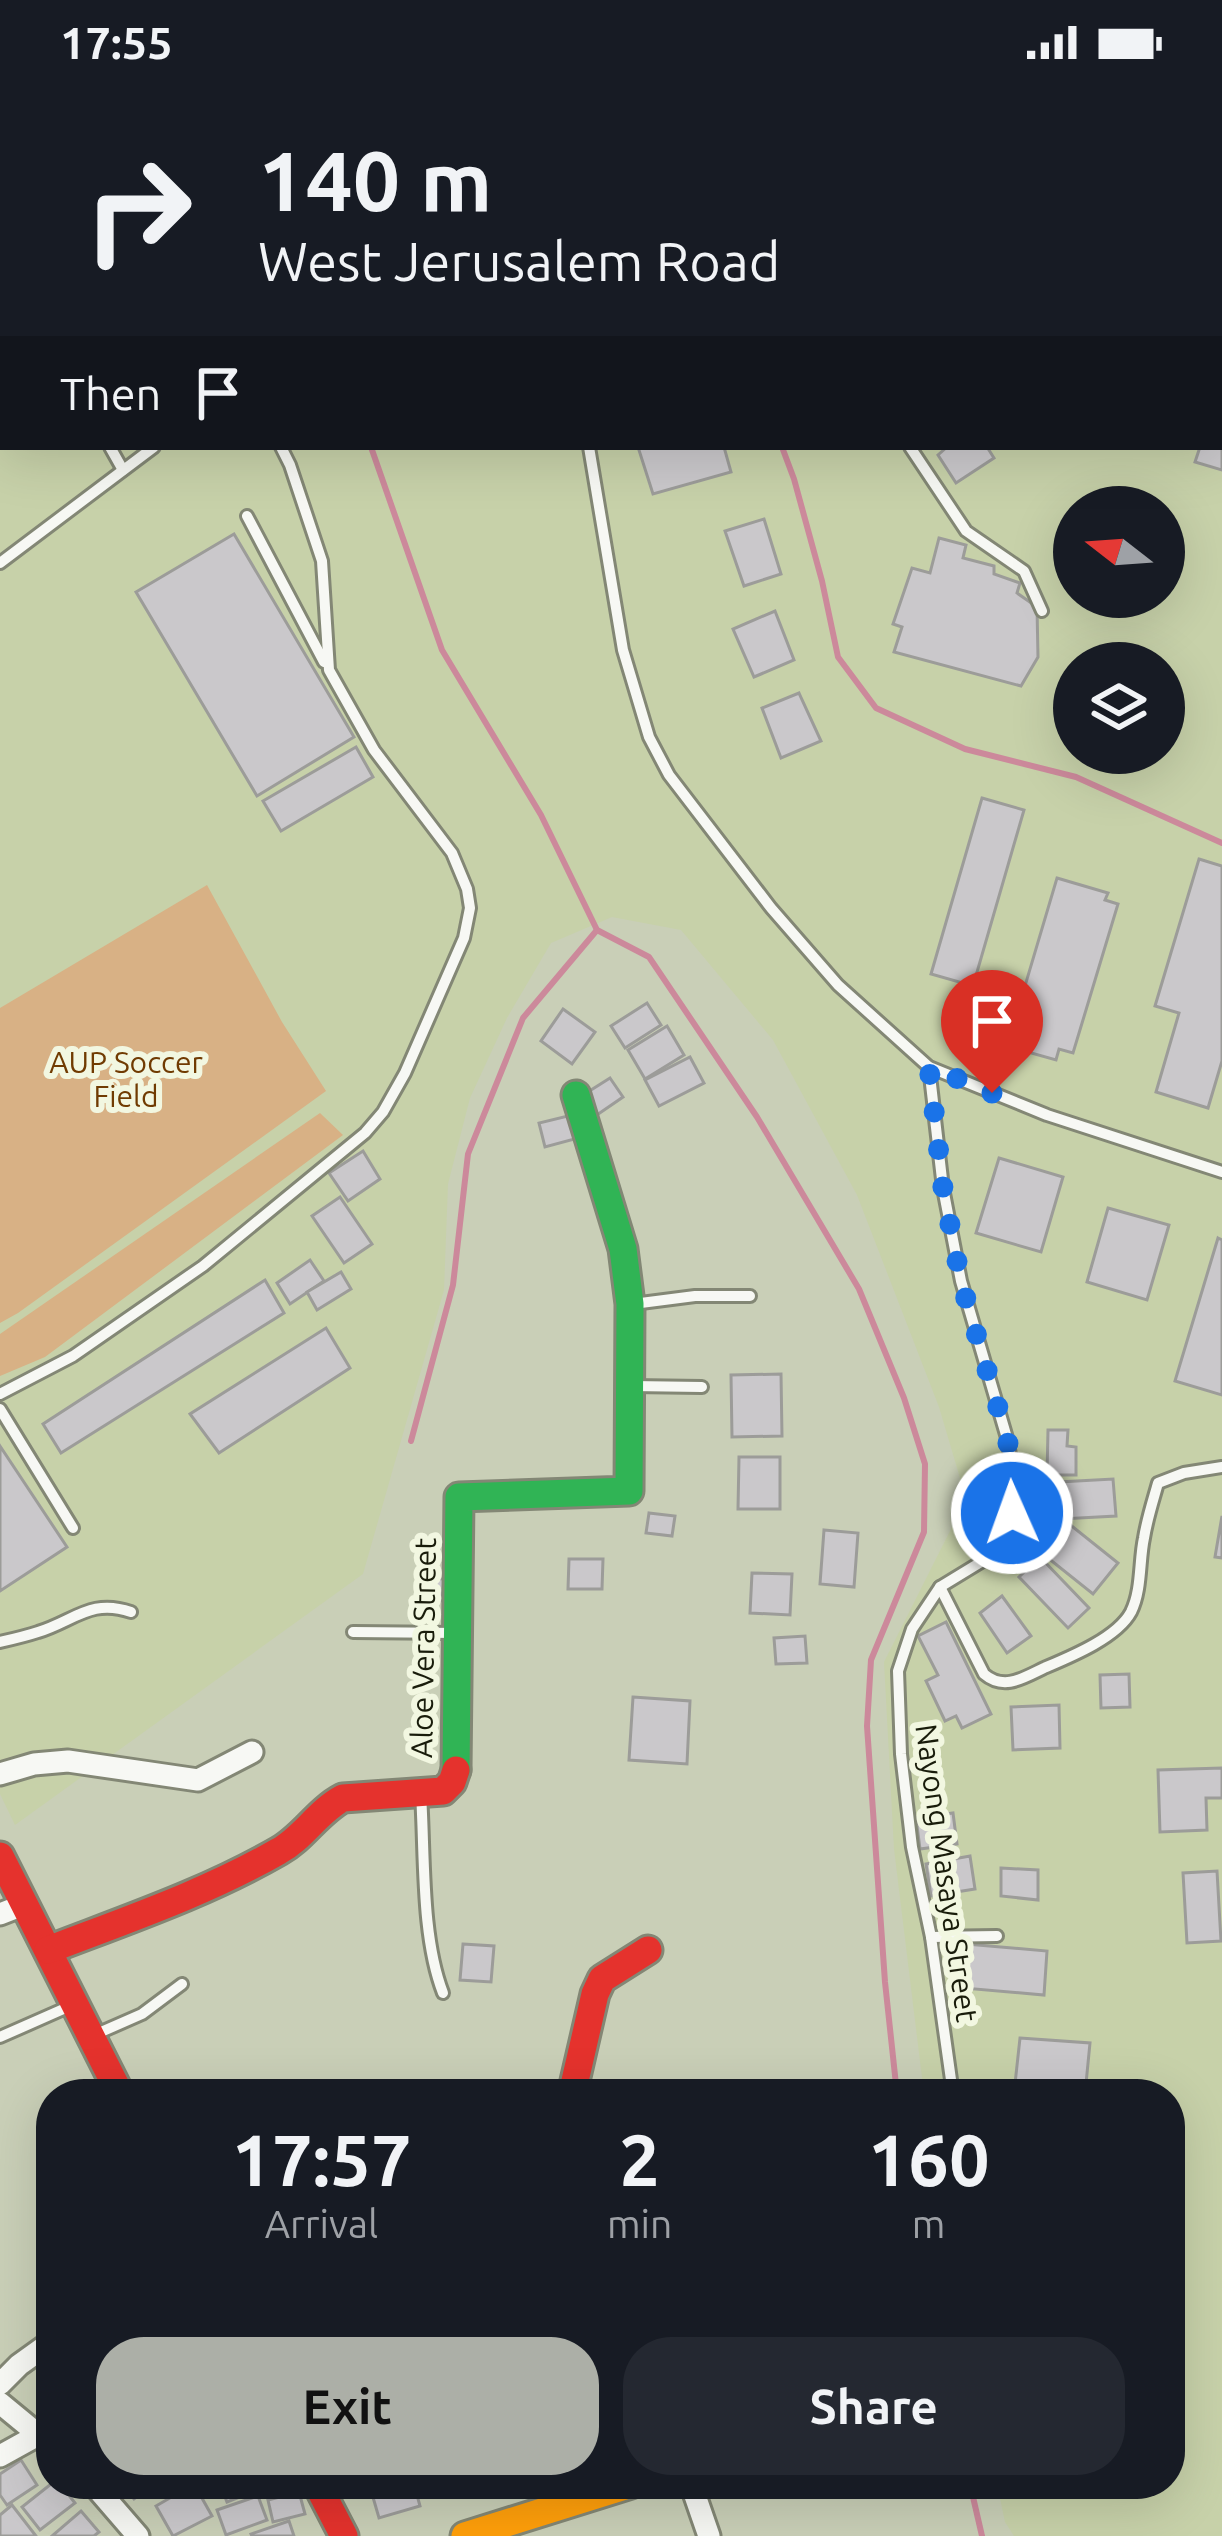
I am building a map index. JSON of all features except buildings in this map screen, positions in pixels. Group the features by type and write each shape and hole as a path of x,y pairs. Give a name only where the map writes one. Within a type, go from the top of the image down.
{"street":[{"name":"Aloe Vera Street","path":"48,1950 248,1869 287,1847 343,1798 443,1790 452,1782 457,1767 459,1497 629,1491 630,1304 620,1232 576,1095"},
{"path":"0,1774 68,1761 198,1780 252,1753"},
{"path":"0,1856 11,1909 48,1950 112,2079"},
{"path":"575,2079 602,1979 648,1950"},
{"path":"0,2384 36,2353"},
{"path":"0,2403 36,2433"},
{"path":"0,2456 36,2443"},
{"path":"106,2499 138,2536"},
{"path":"325,2499 344,2536"},
{"path":"465,2536 583,2499"},
{"path":"696,2499 710,2536"}],"lane":[{"path":"112,450 123,470"},
{"path":"0,563 150,450"},
{"path":"282,450 322,561 328,670"},
{"path":"589,450 622,650 649,737 669,775 770,908 838,985 929,1067 1047,1115 1222,1172"},
{"path":"912,450 966,531 1024,571 1042,611"},
{"path":"0,1394 74,1355 203,1266 365,1132 383,1112 405,1072 464,938 470,908 452,853 374,750 248,516"},
{"name":"Nayong Masaya Street","path":"929,1067 943,1188 961,1282 1014,1477 1012,1513 999,1551 940,1587 912,1629 898,1671 906,1801 951,2079"},
{"path":"630,1304 695,1296 750,1297"},
{"path":"628,1387 702,1387"},
{"path":"0,1409 73,1528"},
{"path":"940,1587 984,1674 994,1683 1012,1683 1078,1653 1124,1621 1137,1590 1158,1483 1184,1473 1222,1468"},
{"path":"0,1642 41,1631 91,1608 114,1606 130,1612"},
{"path":"353,1632 458,1633"},
{"path":"421,1791 430,1938 443,1993"},
{"path":"931,1937 997,1936"},
{"path":"91,2036 142,2014 182,1984"},
{"path":"0,2037 75,2004"}],"shaded area":[{"path":"0,450 1222,450 1222,2536 1014,2536 1005,2522 1000,2499 1185,2499 1185,2079 922,2079 894,1849 884,1662 956,1519 960,1478 939,1407 857,1195 773,1040 681,930 612,917 551,943 507,1018 470,1098 448,1184 444,1290 363,1574 15,1825 0,1794"}],"green space":[{"name":"AUP Soccer Field","path":"207,885 326,1091 0,1323 0,1008"},
{"path":"320,1113 343,1135 45,1357 0,1376 0,1334"}],"waterway":[{"path":"372,450 442,650 541,815 597,930 649,957 757,1117 859,1289 904,1398 925,1464 924,1532 871,1660 867,1726 895,2079"},
{"path":"783,450 822,581 838,657 876,708 965,749 1076,777 1222,843"},
{"path":"411,1441 453,1285 468,1154 523,1018 597,930"},
{"path":"973,2499 982,2536"}],"traffic: fast":[{"path":"456,1770 459,1497 629,1491 630,1304 623,1249 576,1095"}],"traffic: slow":[{"path":"465,2536 583,2499"}],"traffic: jam":[{"path":"48,1950 251,1866 288,1846 343,1798 443,1791 456,1770"},
{"path":"0,1856 112,2079"},
{"path":"575,2079 602,1979 648,1950"},
{"path":"325,2499 344,2536"}],"route":[{"path":"992,1093 929,1067 943,1188 961,1282 1007,1438 1014,1477 1012,1513"}]}
